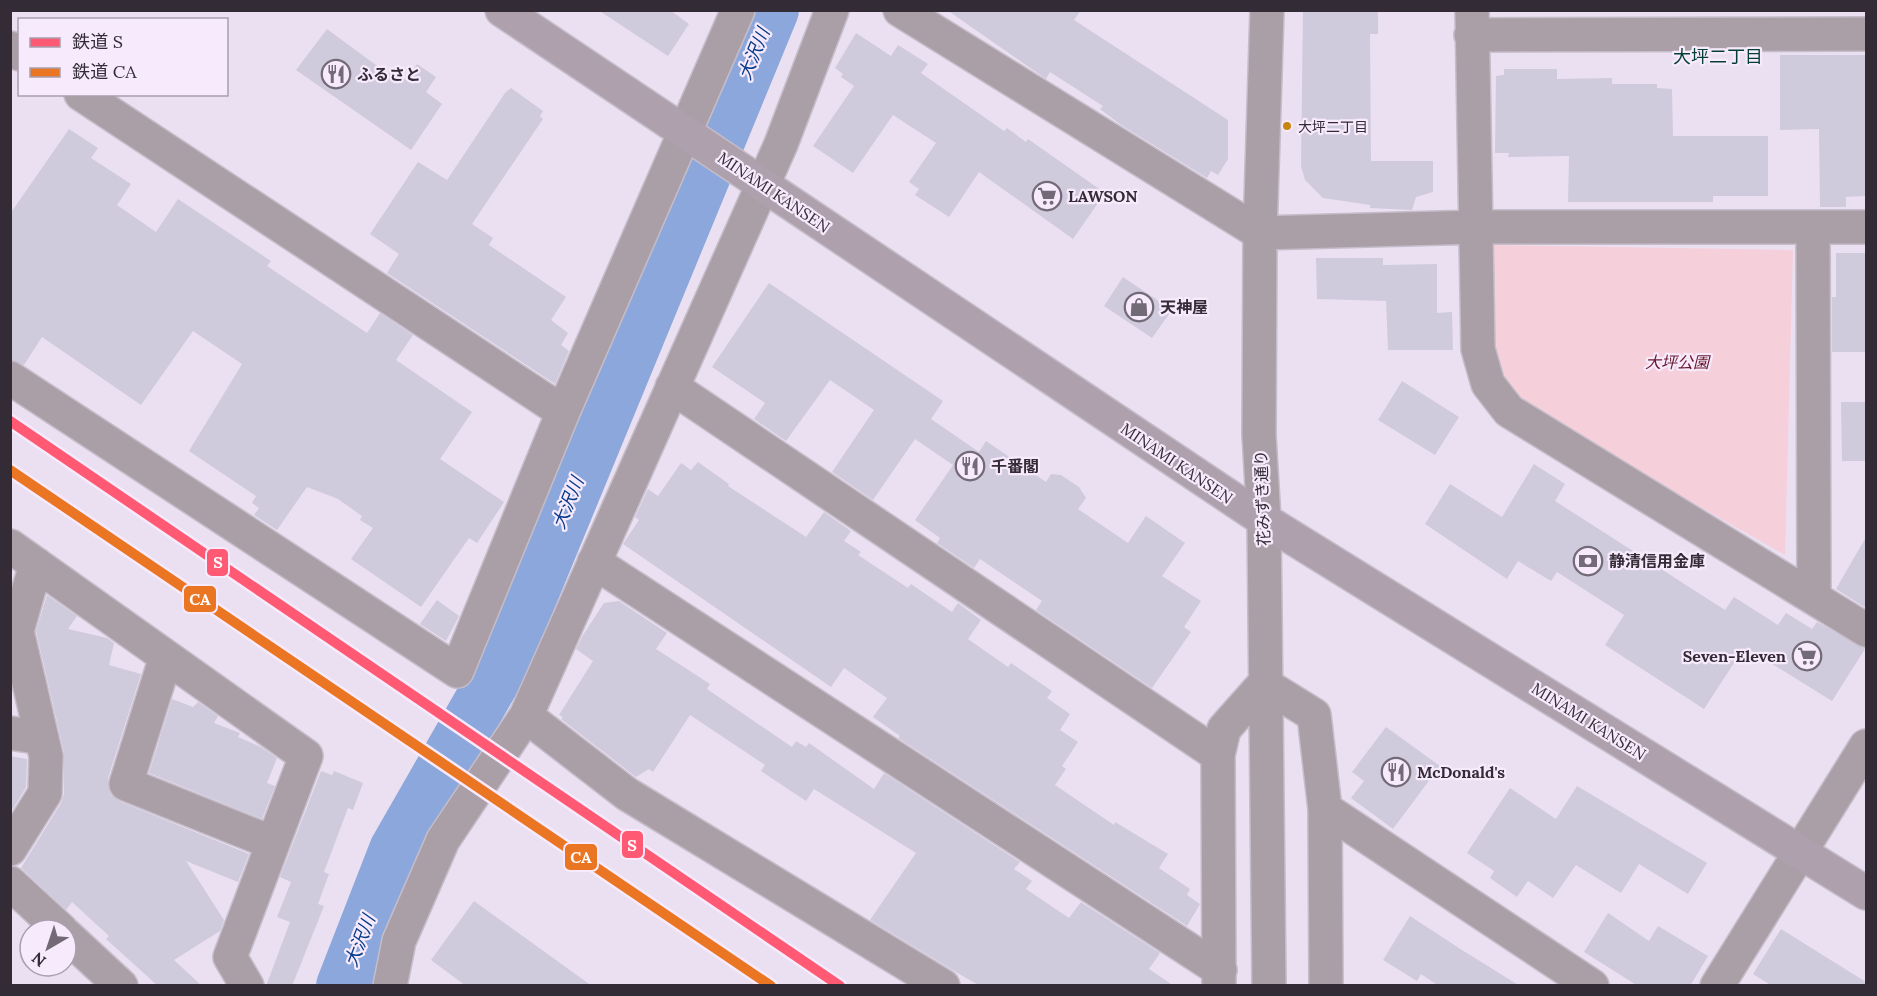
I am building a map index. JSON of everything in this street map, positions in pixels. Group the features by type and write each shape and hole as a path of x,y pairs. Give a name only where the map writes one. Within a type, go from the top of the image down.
{"main road":[{"name":"MINAMI KANSEN","path":"502,10 1264,520 1866,893"}],"street":[{"path":"10,378 457,671 563,412 691,136 738,10"},
{"path":"390,986 399,941 443,840 526,716 672,387 757,181 832,10"},
{"path":"900,10 1260,233 1477,226 1866,227"},
{"name":"花みずき通り","path":"1260,15 1259,435 1264,520 1269,986"},
{"path":"1866,34 1471,23 1478,349 1488,384 1509,411 1866,630"},
{"path":"84,96 563,412"},
{"path":"1814,228 1814,598"},
{"path":"672,387 1218,755"},
{"path":"23,555 306,756 230,957 247,986"},
{"path":"10,849 45,793 46,756 26,735 17,631 23,555"},
{"path":"594,562 1220,978"},
{"path":"166,657 126,784 273,843"},
{"path":"1220,978 1218,755 1224,729 1264,684 1314,715 1325,809 1326,986"},
{"path":"526,716 627,794 943,986"},
{"path":"1717,986 1866,747"},
{"path":"1325,809 1592,986"},
{"path":"10,883 48,918"},
{"path":"78,946 121,986"}],"green space":[{"name":"大坪公園","path":"1488,245 1793,250 1785,555 1529,410 1505,385 1493,352"}],"building":[{"path":"598,10 670,10 689,24 668,56"},
{"path":"947,10 1081,10 1074,20 1228,120 1228,159 1218,175 1211,171 1207,178 1121,125 1100,109 1103,106 1050,72 1046,79"},
{"path":"1303,10 1378,10 1378,34 1370,34 1371,161 1433,161 1433,192 1416,197 1412,210 1370,208 1370,205 1323,198 1305,180 1301,166"},
{"path":"327,29 388,74 391,70 406,80 417,64 436,77 426,92 442,104 411,150 296,70"},
{"path":"856,33 891,56 898,45 928,64 921,73 1004,131 1007,128 1026,142 1028,139 1105,193 1073,239 979,172 949,217 915,195 919,189 909,182 936,143 893,115 853,173 813,146 854,86 841,77 843,74 835,68"},
{"path":"1780,55 1866,55 1865,196 1846,197 1846,207 1820,207 1819,129 1780,130"},
{"path":"1504,69 1557,69 1557,79 1612,78 1612,84 1657,84 1657,88 1672,89 1673,136 1768,136 1768,196 1713,196 1713,202 1568,202 1569,156 1508,157 1509,153 1495,153 1496,76 1504,75"},
{"path":"511,88 543,111 540,116 543,119 472,224 493,238 489,245 566,297 551,320 568,333 561,345 569,351 555,384 387,273 399,254 370,234 418,162 447,180 505,93"},
{"path":"69,129 98,148 91,158 131,184 117,205 156,232 178,199 271,261 267,266 367,333 380,313 413,335 396,360 472,412 440,459 504,502 477,543 469,538 421,607 351,559 373,528 360,520 362,516 338,499 307,487 277,530 254,515 259,508 252,503 256,496 189,451 242,364 193,331 141,405 42,337 24,365 10,359 10,214"},
{"path":"1836,253 1866,253 1866,352 1832,352 1832,297 1836,297"},
{"path":"1316,258 1383,258 1383,265 1437,264 1437,313 1452,312 1453,350 1388,350 1386,301 1317,299"},
{"path":"1123,277 1172,310 1152,338 1104,306"},
{"path":"769,283 943,401 931,419 979,452 986,441 1046,482 1051,474 1061,475 1079,487 1086,498 1078,509 1128,543 1146,516 1185,543 1162,576 1201,601 1184,627 1191,632 1152,688 1036,610 1042,601 980,559 974,568 937,543 940,538 915,520 953,465 915,439 873,500 832,472 874,410 830,380 786,441 754,419 765,403 712,367"},
{"path":"1402,381 1459,417 1435,455 1378,420"},
{"path":"1841,402 1866,402 1866,461 1842,461"},
{"path":"698,462 729,484 728,486 806,537 824,512 851,531 844,541 861,552 858,555 908,588 911,584 952,612 958,603 981,620 968,639 1008,667 1011,663 1052,691 1047,698 1070,714 1060,730 1078,742 1062,766 1066,769 1055,785 1114,825 1115,822 1168,854 1159,868 1190,889 1187,895 1200,904 1187,926 898,738 900,736 873,717 887,698 844,668 831,687 623,544 639,520 635,517 648,489 658,496 681,463 691,470"},
{"path":"1534,464 1565,484 1555,501 1725,610 1734,597 1778,625 1786,613 1812,629 1817,622 1865,649 1832,701 1750,650 1741,664 1736,660 1704,709 1605,645 1624,615 1557,572 1551,581 1518,561 1507,579 1425,524 1450,484 1502,517"},
{"path":"1866,537 1866,608 1836,589"},
{"path":"47,595 77,616 68,629 107,638 114,643 109,665 141,674 108,778 111,795 119,801 249,854 238,882 186,861 224,920 220,931 174,960 202,986 158,986 106,939 109,936 72,902 66,910 21,868 61,803 64,794 64,752 36,631"},
{"path":"437,600 459,616 446,641 420,624"},
{"path":"619,601 667,633 656,649 710,684 707,689 792,747 796,741 806,747 809,743 874,789 884,773 1020,862 1014,869 1032,881 1026,889 1069,918 1081,902 1160,953 1149,969 1174,986 980,986 870,920 916,853 814,789 806,801 761,771 765,765 690,715 653,772 649,769 636,777 561,719 563,717 559,715 593,661 576,649 583,635 604,603"},
{"path":"172,699 193,707 198,702 218,716 214,723 240,733 238,737 261,747 277,758 267,783 275,786 262,819 149,773"},
{"path":"1386,727 1440,766 1393,829 1351,798 1364,781 1352,772"},
{"path":"10,756 27,759 26,787 13,809 10,808"},
{"path":"321,771 332,775 334,771 363,783 353,810 348,808 324,872 329,874 318,904 324,906 292,986 266,986 290,922 277,917 291,882 280,877"},
{"path":"1577,786 1707,863 1688,894 1639,864 1621,893 1576,865 1553,898 1528,881 1517,897 1490,878 1494,871 1467,853 1510,788 1556,819"},
{"path":"474,901 592,986 466,986 431,960"},
{"path":"1608,913 1649,941 1658,926 1708,956 1690,986 1638,986 1584,952"},
{"path":"1410,916 1520,986 1439,986 1421,974 1417,981 1383,960"},
{"path":"1781,929 1866,982 1866,986 1772,986 1753,974"}],"waterway":[{"name":"大沢川","path":"343,986 396,850 502,665 772,10"}],"rail line":[{"name":"S","path":"10,421 840,986"},
{"name":"CA","path":"10,470 771,986"}],"place":[{"name":"ふるさと","path":"336,74"},
{"name":"大坪二丁目","path":"1287,126"},
{"name":"LAWSON","path":"1047,196"},
{"name":"天神屋","path":"1139,307"},
{"name":"千番閣","path":"970,466"},
{"name":"静清信用金庫","path":"1588,561"},
{"name":"Seven-Eleven","path":"1807,656"},
{"name":"McDonald's","path":"1396,772"}],"district":[{"name":"大坪二丁目","path":"1718,57"}]}
